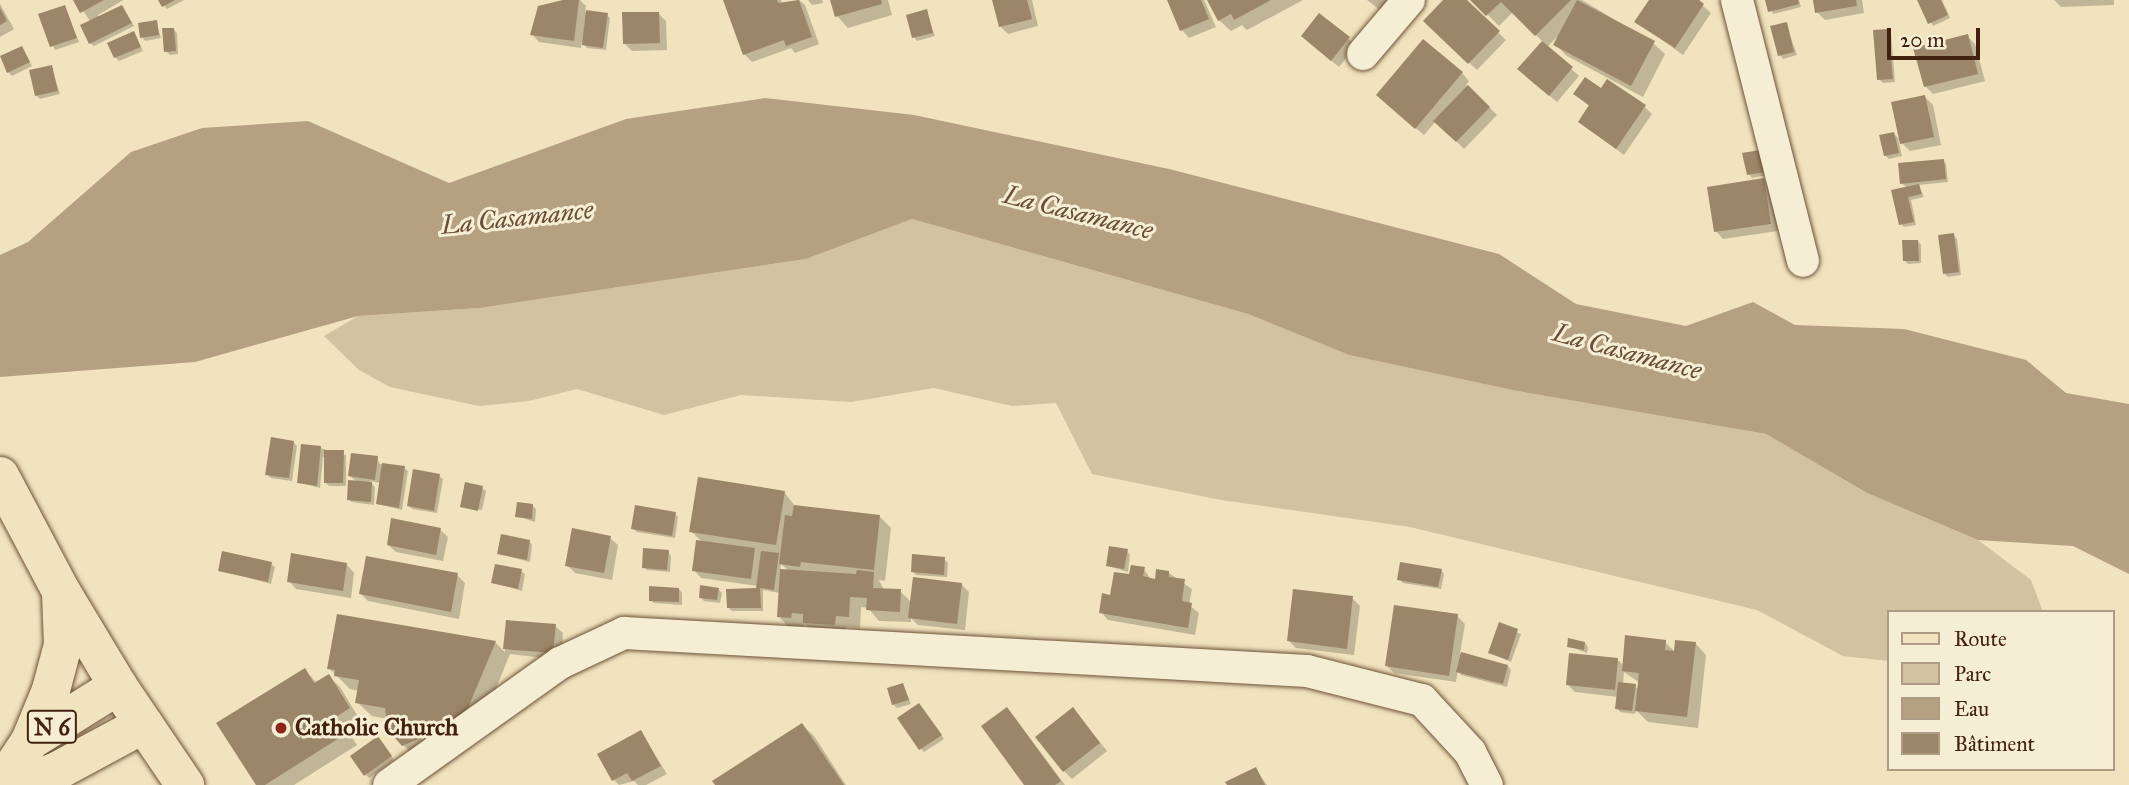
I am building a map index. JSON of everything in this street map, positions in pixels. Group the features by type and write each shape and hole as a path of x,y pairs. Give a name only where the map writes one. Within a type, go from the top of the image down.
{"main road":[{"path":"4,483 61,591 118,686 185,785"},
{"path":"30,741 51,690 63,645 61,591"},
{"name":"N 6","path":"1,785 30,741 118,686"},
{"name":"N 6","path":"21,785 55,772 144,724"}],"street":[{"path":"1363,54 1409,0"},
{"path":"1737,0 1803,261"},
{"path":"388,785 560,663 624,634 1307,671 1422,700 1469,752 1487,785"}],"green space":[{"path":"912,219 1248,314 1349,355 1517,391 1766,434 1867,493 1978,540 2031,580 2042,610 1888,610 1888,661 1843,656 1757,610 1410,527 1221,500 1092,474 1056,403 1012,406 934,388 851,402 741,395 664,415 577,389 529,401 479,406 390,387 359,370 324,336 358,316 480,308 806,259"}],"water":[{"name":"La Casamance","path":"765,98 914,115 1169,169 1499,254 1576,304 1686,326 1753,302 1795,325 1904,329 2026,360 2066,393 2129,404 2129,574 2073,546 1978,540 1867,493 1766,434 1517,391 1349,355 1248,314 912,219 806,259 480,308 358,316 195,362 0,377 0,255 28,242 131,152 202,128 308,121 449,183 626,119"}],"building":[{"path":"73,0 104,0 80,13"},
{"path":"158,0 175,0 162,7"},
{"path":"563,0 579,0 574,41 530,35 538,6"},
{"path":"723,0 777,0 778,3 799,0 812,37 786,46 784,40 743,55"},
{"path":"830,0 881,0 882,4 835,17"},
{"path":"992,0 1027,0 1032,19 999,27"},
{"path":"1167,0 1201,0 1209,19 1180,31"},
{"path":"1207,0 1271,0 1234,20 1231,14 1218,21"},
{"path":"1443,0 1467,0 1500,31 1468,64 1423,21"},
{"path":"1470,0 1571,0 1535,36 1501,2 1486,16"},
{"path":"1577,0 1655,41 1631,86 1553,45"},
{"path":"1649,0 1699,0 1704,4 1675,48 1634,22"},
{"path":"1765,0 1798,0 1799,4 1768,12"},
{"path":"1813,0 1856,0 1857,6 1815,13"},
{"path":"1917,0 1941,0 1948,15 1928,24"},
{"path":"65,5 77,38 50,47 38,14"},
{"path":"122,5 132,23 89,44 80,25"},
{"path":"0,8 7,21 0,25"},
{"path":"927,9 933,33 912,38 906,15"},
{"path":"586,10 608,13 603,48 582,45"},
{"path":"622,12 659,12 660,43 623,44"},
{"path":"1319,13 1350,37 1331,61 1301,36"},
{"path":"157,20 159,35 140,38 138,23"},
{"path":"1787,22 1794,52 1778,56 1770,26"},
{"path":"162,28 174,28 176,51 164,52"},
{"path":"1888,29 1893,79 1877,80 1873,30"},
{"path":"134,31 141,47 114,58 107,43"},
{"path":"1968,34 1978,74 1924,87 1913,48"},
{"path":"1423,39 1463,72 1415,129 1376,95"},
{"path":"1542,41 1573,67 1549,96 1517,69"},
{"path":"22,46 30,62 7,73 0,56"},
{"path":"52,65 58,91 35,96 29,70"},
{"path":"1585,77 1601,88 1607,79 1646,105 1616,149 1578,122 1589,105 1573,94"},
{"path":"1468,85 1490,107 1456,142 1433,121"},
{"path":"1925,95 1934,137 1900,144 1891,102"},
{"path":"1894,132 1899,153 1884,156 1879,135"},
{"path":"1760,150 1765,172 1747,175 1742,153"},
{"path":"1944,159 1946,179 1900,184 1898,163"},
{"path":"1764,178 1771,224 1714,232 1707,187"},
{"path":"1919,184 1922,194 1908,197 1914,222 1899,225 1891,190"},
{"path":"1954,233 1959,272 1943,274 1938,235"},
{"path":"1902,240 1918,240 1919,261 1903,261"},
{"path":"271,437 294,441 289,478 265,475"},
{"path":"301,444 321,446 317,486 297,483"},
{"path":"324,450 344,450 343,483 324,483"},
{"path":"351,453 378,456 375,480 348,476"},
{"path":"382,463 405,466 399,508 376,504"},
{"path":"413,469 440,474 434,511 407,506"},
{"path":"698,477 785,491 776,545 689,532"},
{"path":"348,480 372,482 371,502 347,500"},
{"path":"465,482 483,486 478,511 460,507"},
{"path":"517,502 533,504 532,519 515,517"},
{"path":"635,505 676,512 672,536 631,529"},
{"path":"794,505 880,515 874,570 801,562 800,567 779,564 785,515 792,516"},
{"path":"391,518 441,528 436,555 387,545"},
{"path":"572,528 611,536 604,573 565,566"},
{"path":"501,534 530,540 527,560 497,554"},
{"path":"696,540 755,548 751,579 692,571"},
{"path":"1109,546 1128,549 1124,569 1106,566"},
{"path":"643,548 669,550 667,570 642,568"},
{"path":"222,551 272,562 268,582 218,571"},
{"path":"761,551 779,553 774,590 760,588 761,608 727,608 726,589 756,588"},
{"path":"291,553 347,563 343,591 287,582"},
{"path":"912,554 945,557 944,575 911,572"},
{"path":"366,556 458,573 451,612 359,594"},
{"path":"1400,562 1442,569 1438,587 1397,580"},
{"path":"495,564 522,569 518,589 491,583"},
{"path":"1131,565 1145,567 1143,576 1155,579 1156,569 1169,571 1169,577 1185,579 1182,601 1192,603 1188,628 1099,613 1102,593 1110,595 1114,572 1129,574"},
{"path":"780,569 856,574 857,570 874,572 873,588 901,589 900,612 866,610 867,598 850,597 849,617 836,616 835,625 803,623 803,614 792,613 791,618 777,617"},
{"path":"913,577 962,583 957,624 908,618"},
{"path":"700,585 719,588 717,600 699,598"},
{"path":"649,586 679,588 679,602 649,601"},
{"path":"1293,589 1353,596 1347,649 1287,641"},
{"path":"1394,605 1458,614 1449,676 1385,666"},
{"path":"337,614 496,641 463,720 402,746 388,730 385,708 355,703 359,680 334,676 335,670 327,669"},
{"path":"506,620 556,624 553,653 503,649"},
{"path":"1499,622 1518,629 1508,660 1488,653"},
{"path":"1625,635 1666,640 1665,650 1674,651 1675,640 1696,642 1687,717 1635,711 1639,673 1622,671"},
{"path":"1568,638 1585,642 1584,650 1567,647"},
{"path":"1461,652 1508,665 1503,684 1456,672"},
{"path":"1569,653 1618,658 1615,690 1566,685"},
{"name":"Catholic Church","path":"305,668 314,683 329,674 350,708 336,717 347,733 265,785 256,785 216,723"},
{"path":"1618,682 1636,684 1632,711 1615,709"},
{"path":"903,683 909,700 892,705 887,688"},
{"path":"919,703 942,735 919,750 897,718"},
{"path":"1007,707 1061,781 1055,785 1024,785 981,726"},
{"path":"1073,707 1100,743 1063,772 1035,737"},
{"path":"802,723 844,785 715,785 712,781"},
{"path":"641,730 661,766 632,781 627,773 612,781 597,754"},
{"path":"378,736 392,756 364,776 350,756"},
{"path":"1256,767 1265,785 1227,785 1225,782"}],"place":[{"name":"Catholic Church","path":"281,728"}]}
